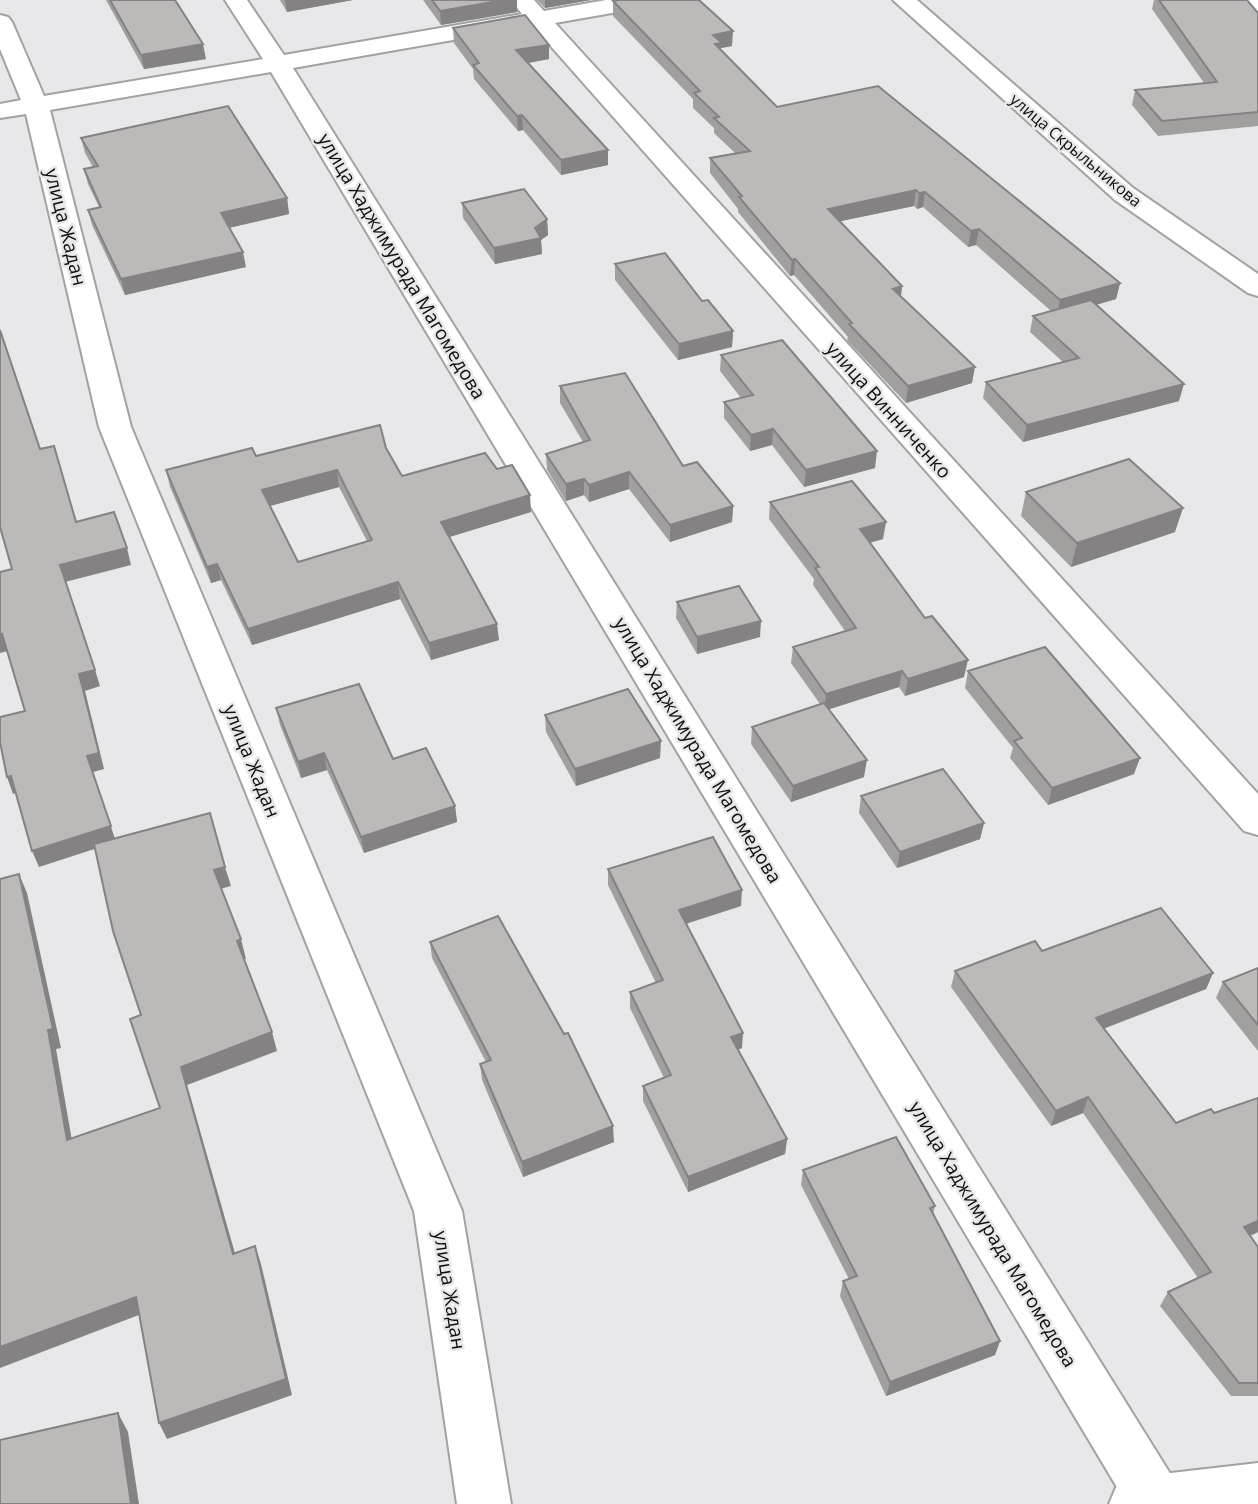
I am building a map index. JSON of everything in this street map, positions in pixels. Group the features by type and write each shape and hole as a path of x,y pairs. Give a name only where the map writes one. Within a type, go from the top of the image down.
{"street":[{"name":"улица Хаджимурада Магомедова","path":"236,0 277,62 1146,1503"},
{"path":"18,108 277,62 530,10 646,0"},
{"name":"улица Скрыльникова","path":"904,0 1124,194 1258,287"},
{"path":"1254,0 1258,4"},
{"name":"улица Винниченко","path":"530,10 1258,820"},
{"name":"улица Жадан","path":"0,22 18,108 115,427 438,1212 484,1504"},
{"path":"1146,1503 1258,1490"}],"building":[{"path":"110,0 175,0 203,44 141,55"},
{"path":"432,0 504,0 440,11"},
{"path":"699,0 733,31 713,35 722,43 715,44 777,107 878,86 1120,283 1060,300 979,229 971,231 925,192 919,193 916,190 828,209 902,286 893,289 975,367 908,386 849,324 852,323 795,259 792,260 739,197 742,196 710,158 750,151 714,118 719,117 694,93 700,91 613,1"},
{"path":"1159,0 1247,0 1258,13 1258,112 1162,121 1135,90 1217,82"},
{"path":"525,15 549,45 516,50 608,150 561,160 522,115 517,116 473,65 479,63 453,28"},
{"path":"228,106 287,198 221,213 243,252 121,279 88,210 101,207 84,169 98,166 81,138"},
{"path":"524,189 547,219 535,228 541,238 494,248 462,203"},
{"path":"665,253 702,301 708,300 733,331 679,344 615,264"},
{"path":"1091,300 1184,384 1027,425 986,382 1079,358 1033,316"},
{"path":"0,330 40,449 54,446 76,522 114,512 127,548 60,565 95,670 79,674 99,753 87,756 111,826 32,851 11,776 7,777 0,742 0,717 25,711 2,634 0,635 0,572 12,569 0,527"},
{"path":"782,340 877,451 806,470 773,429 751,435 724,402 753,395 721,355"},
{"path":"625,373 683,466 697,462 733,506 670,525 629,472 589,485 584,479 566,484 546,454 590,440 560,386"},
{"path":"380,425 386,448 402,476 485,453 497,469 512,465 530,495 441,522 497,624 429,643 398,582 248,629 217,564 207,567 166,470 252,448 256,456","holes":["337,470 372,540 298,562 262,490"]},
{"path":"1129,459 1183,508 1077,543 1026,492"},
{"path":"852,481 886,522 860,529 925,618 932,616 968,660 908,679 902,671 826,694 793,647 856,628 815,568 819,567 770,502"},
{"path":"739,586 761,621 697,637 677,602"},
{"path":"1045,647 1140,758 1052,788 1014,741 1022,738 968,671"},
{"path":"359,684 393,759 426,748 455,806 361,837 324,753 298,762 276,708"},
{"path":"628,689 661,741 575,769 545,715"},
{"path":"824,703 867,760 793,786 752,727"},
{"path":"943,769 984,823 900,852 861,796"},
{"path":"210,813 225,867 214,870 241,939 237,941 272,1032 181,1067 233,1254 255,1246 286,1379 159,1423 136,1297 0,1347 0,879 19,874 53,1029 48,1030 67,1140 160,1108 130,1019 141,1015 113,931 94,844"},
{"path":"713,837 742,890 679,910 743,1033 731,1037 787,1139 688,1177 643,1086 671,1075 630,992 663,980 608,869"},
{"path":"1161,908 1213,973 1096,1018 1176,1123 1211,1109 1214,1113 1258,1098 1258,1221 1244,1227 1258,1247 1258,1383 1239,1383 1168,1292 1211,1272 1088,1097 1056,1111 955,971 1035,941 1042,951"},
{"path":"498,916 564,1034 568,1033 613,1126 522,1162 480,1064 491,1060 430,942"},
{"path":"1258,968 1258,1025 1223,982"},
{"path":"896,1137 935,1206 930,1208 1000,1341 890,1382 843,1281 857,1276 803,1170"},
{"path":"118,1413 131,1504 0,1504 0,1440"}]}
